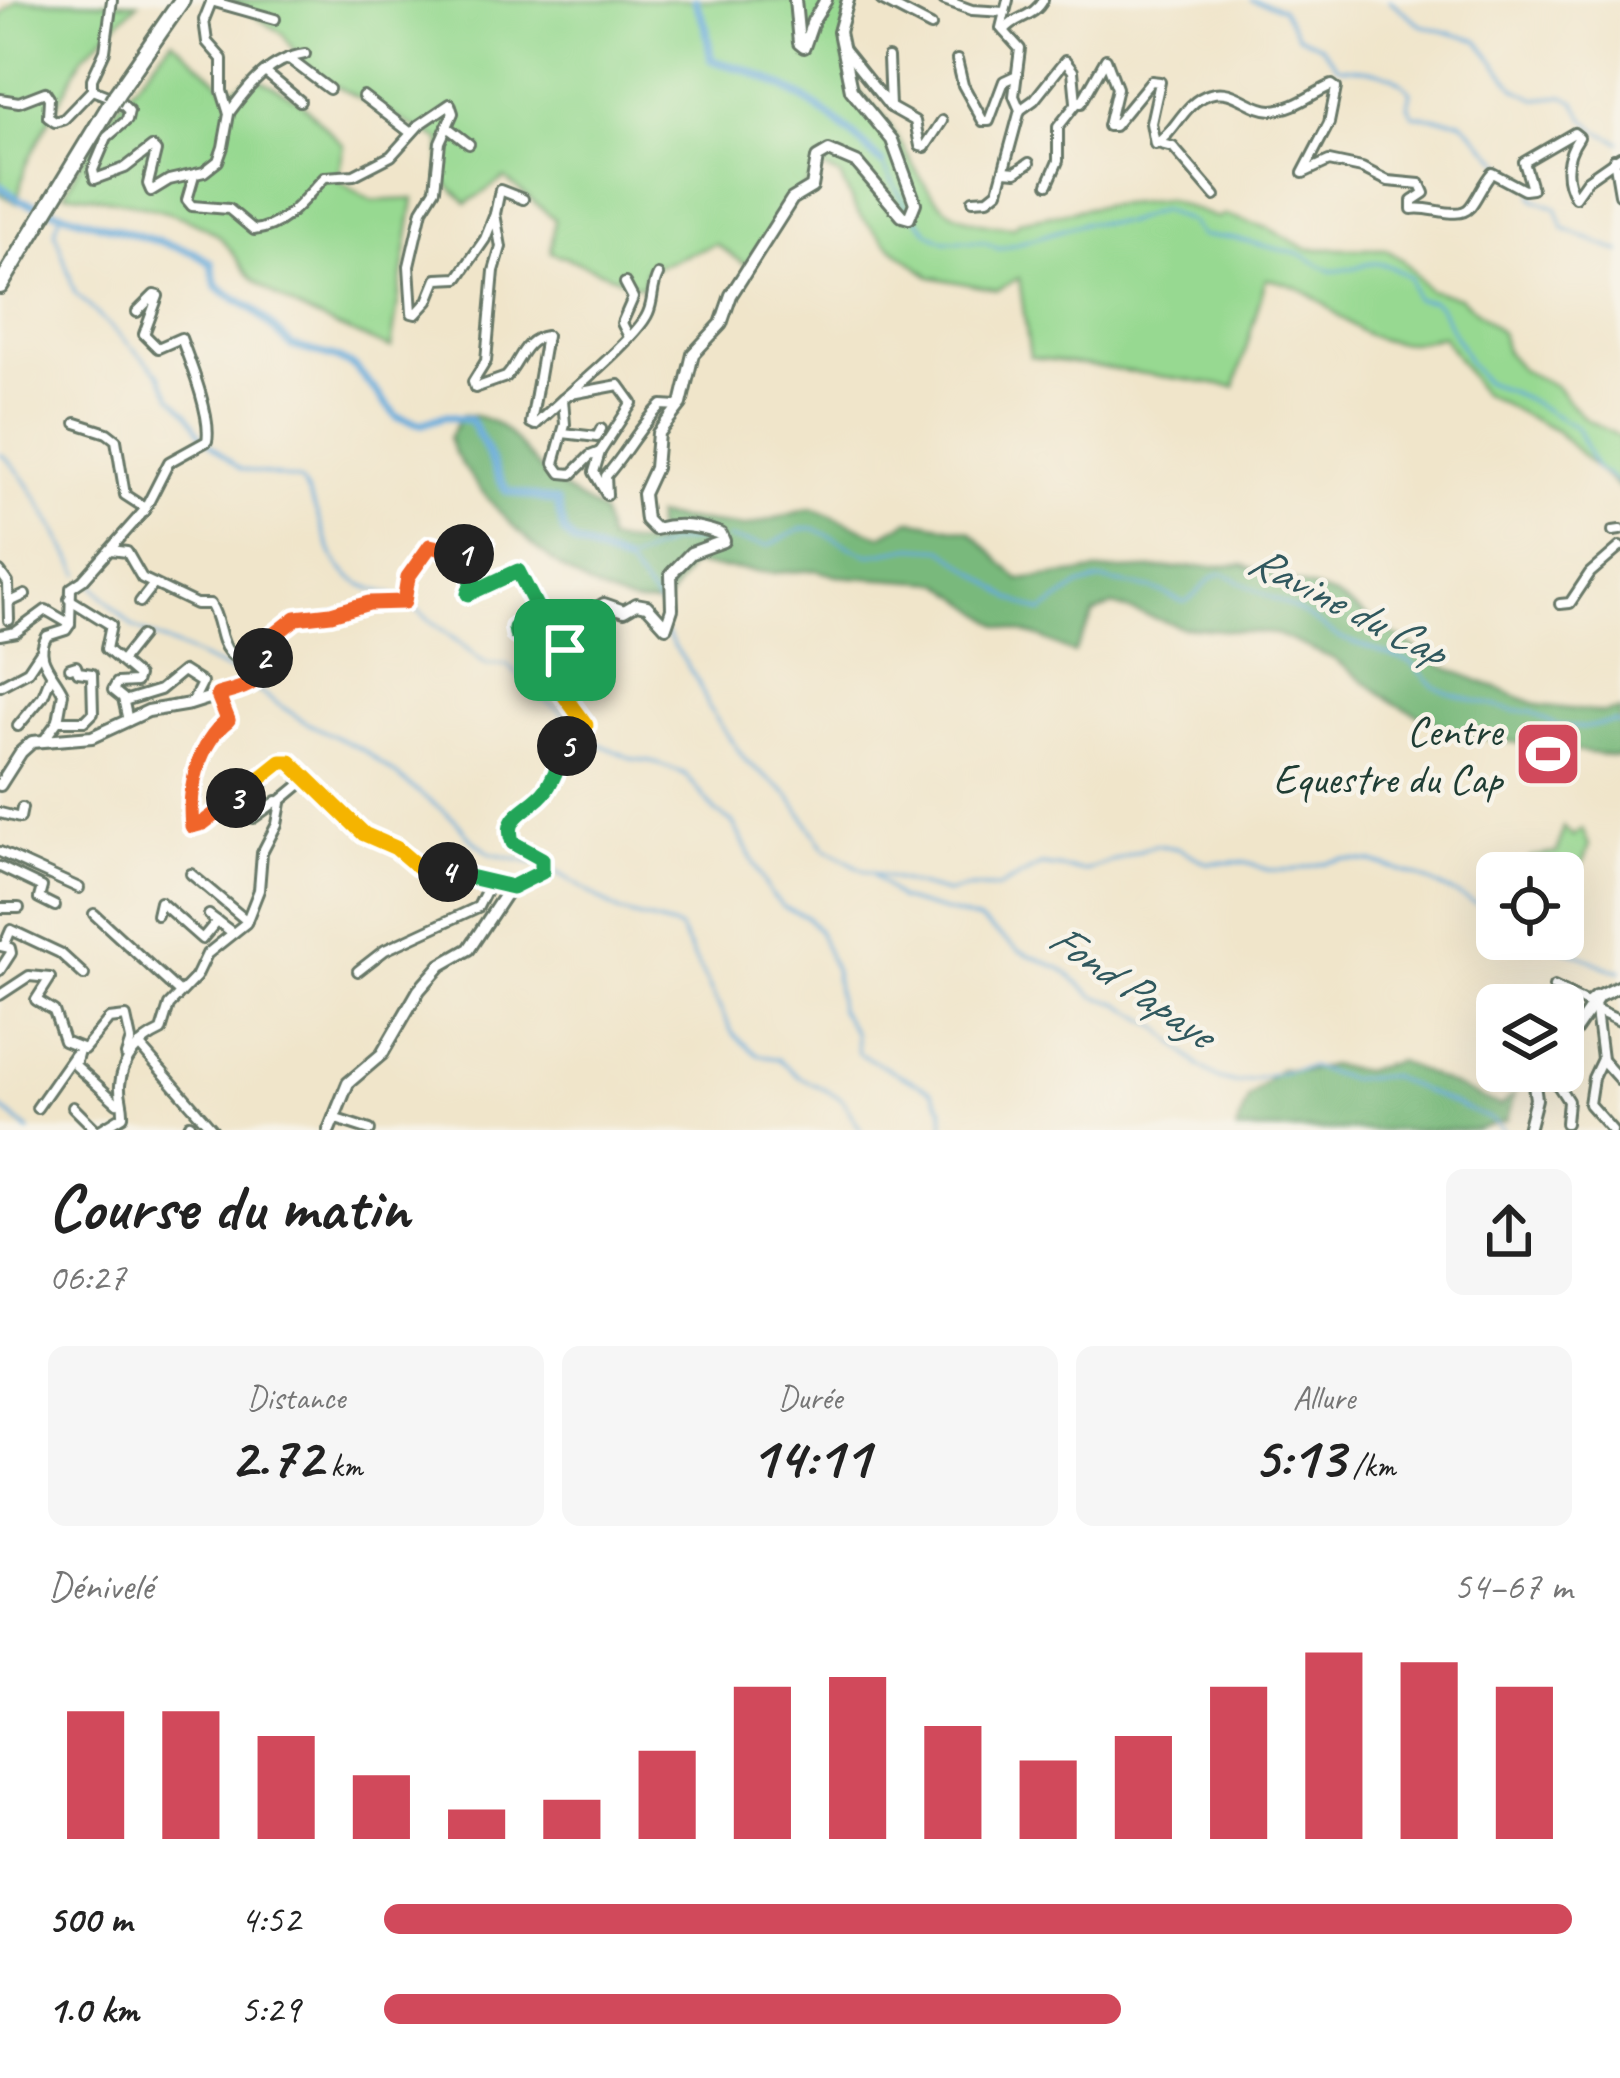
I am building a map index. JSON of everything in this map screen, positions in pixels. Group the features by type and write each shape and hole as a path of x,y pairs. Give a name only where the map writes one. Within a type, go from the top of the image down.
{"highway":[{"path":"0,286 112,97 178,0"},
{"path":"0,274 31,232"}],"main road":[{"path":"795,0 799,43 804,47 826,0"},
{"path":"331,1124 347,1083 382,1054 419,990 441,965 469,949 512,887 539,874 544,866 541,857 513,843 509,835 512,821 544,793 569,742 586,731 582,717 556,684 575,628 604,604 625,611 636,604 647,606 666,627 671,574 691,554 724,541 721,534 697,526 655,529 646,520 644,494 656,468 658,433 680,407 696,348 721,324 731,295 792,200 812,187 814,164 822,154 835,152 852,158 902,216 913,214 915,202 892,140 851,89 840,24 849,2"},
{"path":"0,785 32,742 92,737 148,711 193,703 258,680 265,646 290,622 369,603 400,604 406,598 408,577 434,545 458,554 485,544 466,592 474,593 518,571 536,606 515,628 516,634 527,642 565,650"},
{"path":"1584,1021 1620,986"},
{"path":"1528,1130 1535,1092"}],"street":[{"path":"0,99 19,102 46,92 48,117 55,122 64,119 92,90 105,51 112,0"},
{"path":"881,0 931,26"},
{"path":"944,0 969,10 1005,12"},
{"path":"1003,33 1008,0"},
{"path":"1003,33 1010,24 1030,16 1043,0"},
{"path":"229,114 222,91 222,59 206,42 204,20 211,1 275,19"},
{"path":"973,200 996,194 1020,110 1014,96 1020,49 1003,33"},
{"path":"841,46 890,106 915,121 920,146 925,147 942,121"},
{"path":"92,90 106,93 129,111 127,120 107,136 92,170 95,179 125,168 152,147 156,151 148,184 151,191 169,180 194,176 218,161 229,114 249,85 286,57 305,55"},
{"path":"286,57 329,89"},
{"path":"888,58 890,106"},
{"path":"1076,103 1082,102 1104,59 1110,62 1117,88 1107,124 1111,128 1151,81 1158,79 1153,140 1173,147 1215,196"},
{"path":"958,60 963,85 983,122 989,121 1004,81 1017,75"},
{"path":"1020,110 1065,62 1073,71 1076,103 1058,128 1058,161 1048,184"},
{"path":"265,72 300,101"},
{"path":"1159,143 1181,114 1211,93 1231,94 1258,109 1273,110 1292,107 1332,85 1336,88 1329,123 1303,173 1327,161 1362,168 1388,181 1415,182 1424,193 1412,202 1412,209 1465,212 1492,172 1532,190 1524,162 1574,133 1579,136 1570,151 1566,174 1575,197 1586,180 1617,157"},
{"path":"363,96 411,133"},
{"path":"194,176 187,200 192,206 229,209 248,226 262,230 289,214 325,177 354,175 391,156 411,133 450,104 453,112 440,142 435,189 422,210 409,266 412,313 416,314 428,301 437,278 458,278 485,238 500,190 523,199"},
{"path":"448,127 470,144"},
{"path":"1617,157 1620,194"},
{"path":"1005,171 1020,171 1029,163"},
{"path":"495,214 501,247 494,271 486,361 473,385 477,389 506,377 523,350 546,336 531,423 535,425 646,319 658,275"},
{"path":"625,283 633,298 622,323 628,336"},
{"path":"0,686 28,671 47,636 70,624 71,587 83,580 145,508 169,462 207,441 198,376 181,338 158,348 144,334 158,296 137,312"},
{"path":"566,397 620,385 631,397 594,472 608,495 606,476 630,450 640,427 662,405 680,407"},
{"path":"566,397 554,463 572,474 600,452"},
{"path":"76,423 116,440 124,495 145,508"},
{"path":"563,433 597,437 601,429"},
{"path":"1560,604 1570,603 1590,573 1620,548"},
{"path":"109,550 127,552 142,578 196,604 210,604 228,652 248,662 258,680"},
{"path":"0,572 8,583 9,620"},
{"path":"8,583 17,575"},
{"path":"140,602 154,584"},
{"path":"10,602 25,595"},
{"path":"69,599 111,625 105,646 139,680 117,683 105,693 92,684"},
{"path":"0,635 16,632 46,610 70,624"},
{"path":"121,661 142,636"},
{"path":"40,652 63,694 58,722 43,741"},
{"path":"58,722 89,719 93,713 90,672 70,668"},
{"path":"18,725 46,691 51,675"},
{"path":"124,701 160,690 181,675 202,683 193,703"},
{"path":"113,690 124,701 128,721"},
{"path":"218,695 228,720 210,734 199,764 192,826 203,823 285,761 364,834 396,848 412,863 512,887"},
{"path":"261,779 249,814 253,818 308,778"},
{"path":"124,1070 144,1038 161,1031 169,1005 196,977 207,954 247,921 259,890 262,853 280,818 279,802"},
{"path":"0,813 20,818 22,808"},
{"path":"0,853 79,888"},
{"path":"0,867 42,887 39,898 55,906"},
{"path":"191,874 247,921"},
{"path":"358,971 380,953 478,907 490,883"},
{"path":"157,915 160,902 202,939 213,918 232,933"},
{"path":"0,908 19,908"},
{"path":"98,914 180,993"},
{"path":"0,970 10,953 2,946 11,930 60,953 84,975"},
{"path":"0,995 29,976 50,978 36,1000 54,1011 61,1037 79,1049"},
{"path":"1584,1002 1598,1003 1620,1021"},
{"path":"1598,1003 1602,1060 1588,1094 1589,1104 1609,1129"},
{"path":"38,1108 79,1049 88,1046 109,1019 126,1017 131,1040 120,1085 123,1116 98,1130 73,1107"},
{"path":"139,1045 213,1130"},
{"path":"79,1049 75,1065 117,1103"},
{"path":"1602,1060 1620,1080"},
{"path":"1562,1092 1568,1101 1566,1124"},
{"path":"331,1124 370,1130"}],"green space":[{"path":"17,0 138,3 83,56 25,166 17,203 0,194 0,16"},
{"path":"230,0 828,0 850,10 845,47 854,84 885,119 945,207 985,224 1014,227 1020,221 1099,206 1167,200 1217,218 1226,215 1270,229 1307,249 1385,249 1403,260 1429,290 1460,297 1501,333 1506,352 1522,370 1555,386 1584,418 1620,437 1620,490 1556,431 1481,393 1442,336 1385,341 1347,322 1313,296 1266,279 1235,387 1030,357 1019,278 997,290 931,277 887,244 857,212 840,176 820,167 746,265 716,244 646,270 643,288 551,252 555,219 505,178 467,203 440,177 441,141 309,72 283,34"},
{"path":"172,40 228,90 256,77 300,101 344,146 337,180 372,201 414,199 391,348 318,318 265,289 221,238 201,225 143,206 65,193 97,131"},
{"path":"462,415 478,416 503,428 552,481 602,513 608,541 656,545 655,516 744,527 812,508 881,536 910,520 970,531 1019,580 1096,571 1243,565 1336,596 1442,666 1538,705 1602,713 1620,710 1620,757 1461,735 1394,703 1332,658 1276,634 1182,627 1113,605 1094,614 1074,653 1000,626 941,583 837,576 816,570 774,573 691,565 665,604 628,602 578,579 507,520 454,452 449,438"},
{"path":"1563,827 1573,836 1582,829 1589,845 1584,859 1584,852 1557,852"},
{"path":"1398,1061 1500,1106 1514,1095 1507,1120 1475,1130 1236,1130 1248,1099 1280,1069 1307,1071 1330,1065 1364,1071"}],"waterway":[{"path":"695,0 711,59 766,78 803,98 882,163"},
{"path":"1251,0 1281,8 1297,35 1320,45 1338,67 1378,71 1395,78 1411,92 1408,105 1413,115 1461,121 1527,187"},
{"path":"1389,0 1421,25 1478,41 1515,88 1536,99 1564,96 1575,102 1598,131 1620,142"},
{"path":"882,163 909,211"},
{"name":"Ravine du Cap","path":"0,186 19,200 193,252 211,263 217,287 253,309 292,346 355,367 397,417 422,424 445,416 470,420 507,491 557,502 564,532 575,543 625,563"},
{"path":"1531,193 1534,199 1556,208 1564,229 1620,252"},
{"path":"915,217 944,241 984,242 999,249 1085,223 1125,223 1161,210 1190,222 1201,236 1233,238 1302,255 1331,271 1386,265 1410,278 1415,299 1440,307 1469,363 1484,381 1577,428 1596,468 1620,485"},
{"path":"61,213 55,231 75,293 159,373 202,437 240,469 299,480 343,571 365,586 399,597"},
{"path":"0,454 32,491 80,574"},
{"name":"Ravine du Cap","path":"728,539 768,546 813,528 868,555 912,547 943,549 1012,599 1042,612 1079,586 1100,580 1153,589 1184,602 1223,573 1338,637 1412,663 1435,687 1453,695 1531,712 1556,725 1620,724"},
{"name":"Ravine du Cap","path":"665,612 625,563 670,543 715,539"},
{"path":"88,580 133,627 246,678"},
{"path":"411,605 486,664 508,665 578,730"},
{"path":"666,633 746,761 790,796 824,848 865,871 947,893 998,888 1041,865 1085,871 1156,845 1180,849 1207,863 1243,862 1269,870 1343,859 1372,862 1476,903"},
{"path":"255,689 305,722 365,751 491,854 534,863"},
{"path":"586,738 633,759 685,774 716,812 733,823 769,892 818,930 835,972 839,1009 855,1033 858,1053 932,1091 943,1109 944,1130"},
{"path":"549,867 620,912 679,928 733,1034 758,1055 779,1059 798,1076 841,1098 861,1130"},
{"name":"Fond Papaye","path":"875,876 899,899 980,921 1020,951 1062,969 1094,996 1120,1004 1161,1029 1219,1079 1236,1083 1310,1067 1350,1079 1389,1076 1492,1120 1503,1130"},
{"path":"1584,956 1620,971"},
{"path":"0,1107 29,1130"}],"place":[{"name":"Centre Equestre du Cap","path":"1548,754"}],"route":[{"path":"485,544 466,592 470,595 518,571 536,606 515,628 516,634 520,640 565,650 556,684 582,717 586,731 569,742 547,788 512,821 513,843 537,855 544,866 539,874 512,887 417,866 396,848 364,834 303,772 285,761 203,823 192,826 199,764 210,734 228,720 218,695 253,684 261,674 268,640 296,618 369,603 404,602 408,577 430,546 458,554 485,544"}]}
